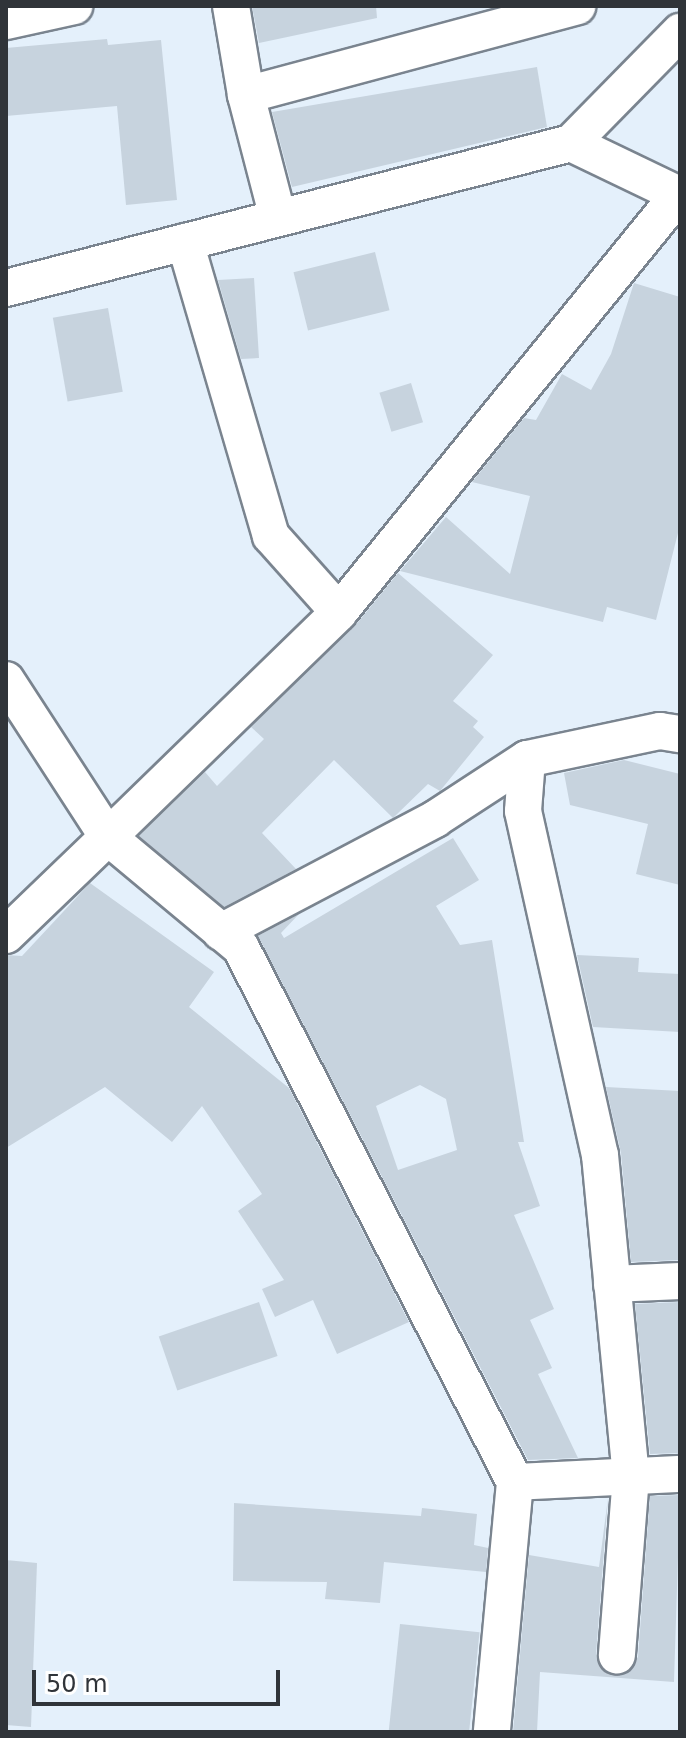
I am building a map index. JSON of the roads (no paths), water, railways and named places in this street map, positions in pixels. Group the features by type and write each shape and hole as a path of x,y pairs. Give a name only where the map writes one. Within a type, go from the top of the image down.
{"street":[{"path":"231,6 246,95 278,218"},
{"path":"246,95 577,6"},
{"path":"6,21 57,8"},
{"path":"6,288 571,143 680,32"},
{"path":"6,935 339,612 679,194 571,143"},
{"path":"185,242 271,536 339,612"},
{"path":"6,680 108,837 241,948 515,1482 492,1732"},
{"path":"221,932 435,819 527,759 660,731 680,734"},
{"path":"527,759 523,811 600,1155 631,1476 617,1655"},
{"path":"612,1284 680,1281"},
{"path":"515,1482 680,1474"}]}
